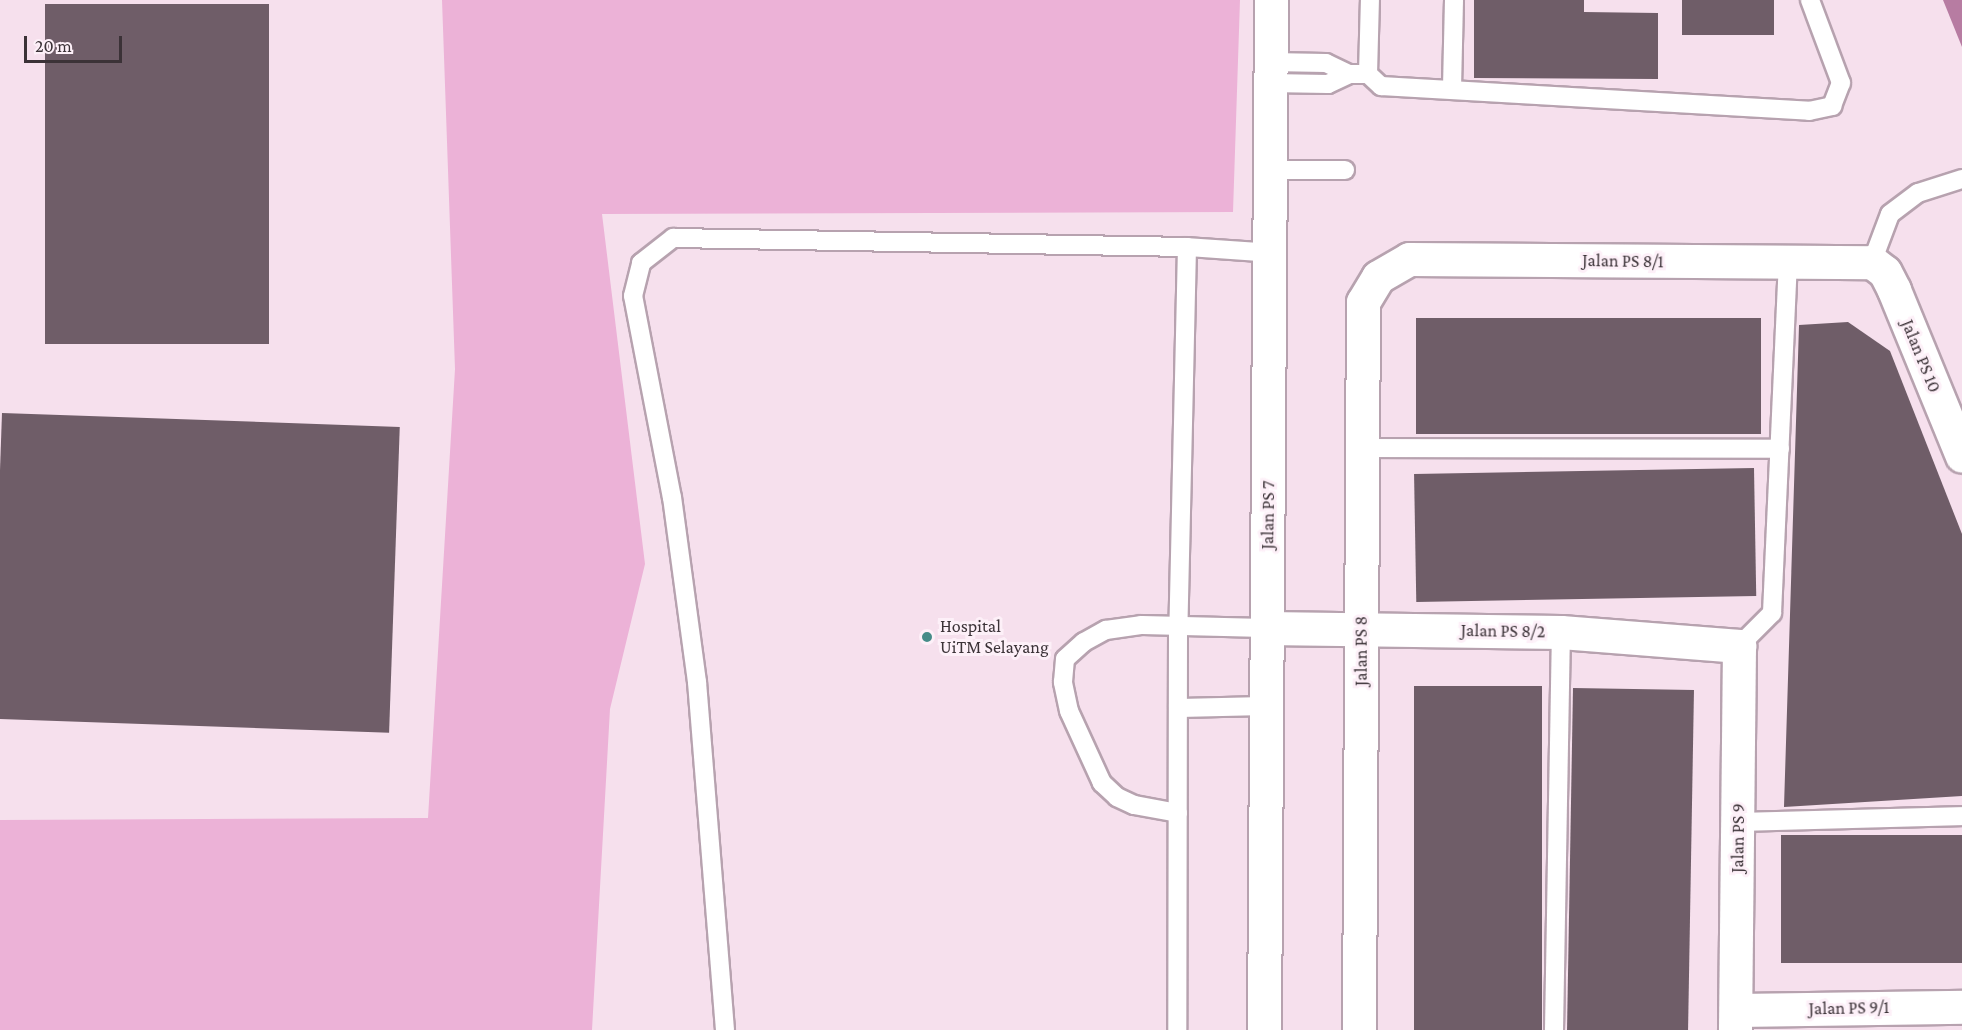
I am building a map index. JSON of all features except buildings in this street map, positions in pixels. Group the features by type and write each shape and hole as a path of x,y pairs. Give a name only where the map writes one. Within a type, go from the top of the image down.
{"street":[{"name":"Jalan PS 7","path":"1264,1030 1266,628 1272,253 1271,0"},
{"name":"Jalan PS 8/1","path":"1378,277 1409,259 1872,262"},
{"name":"Jalan PS 10","path":"1872,262 1886,272 1962,456"},
{"name":"Jalan PS 8","path":"1359,1030 1363,302 1378,277"},
{"name":"Jalan PS 8/2","path":"1266,628 1561,632 1739,646"},
{"name":"Jalan PS 9","path":"1735,1020 1739,646"},
{"name":"Jalan PS 9/1","path":"1735,1020 1962,1007"}],"lane":[{"path":"1368,74 1370,0"},
{"path":"1452,88 1454,0"},
{"path":"1270,72 1326,63 1349,74 1368,74 1381,86 1452,88 1809,111 1832,106 1841,83 1810,0"},
{"path":"1272,170 1345,170"},
{"path":"1872,262 1890,214 1917,193 1962,178"},
{"path":"726,1030 697,681 672,498 633,296 641,262 673,238 1187,247 1272,253"},
{"path":"1177,1030 1179,629 1187,247"},
{"path":"1739,646 1773,613 1788,263"},
{"path":"1362,448 1780,449"},
{"path":"1178,813 1134,805 1118,797 1102,783 1077,735 1063,682 1065,659 1084,642 1106,630 1141,625 1179,629 1266,628"},
{"path":"1554,1030 1561,632"},
{"path":"1178,708 1266,706"},
{"path":"1738,822 1962,816"}],"shaded area":[{"path":"442,0 1240,0 1233,212 602,214 645,564 610,709 592,1030 0,1030 0,820 428,818 455,369"},
{"path":"1943,0 1962,0 1962,47"}],"place":[{"name":"Hospital UiTM Selayang","path":"927,637"}]}
